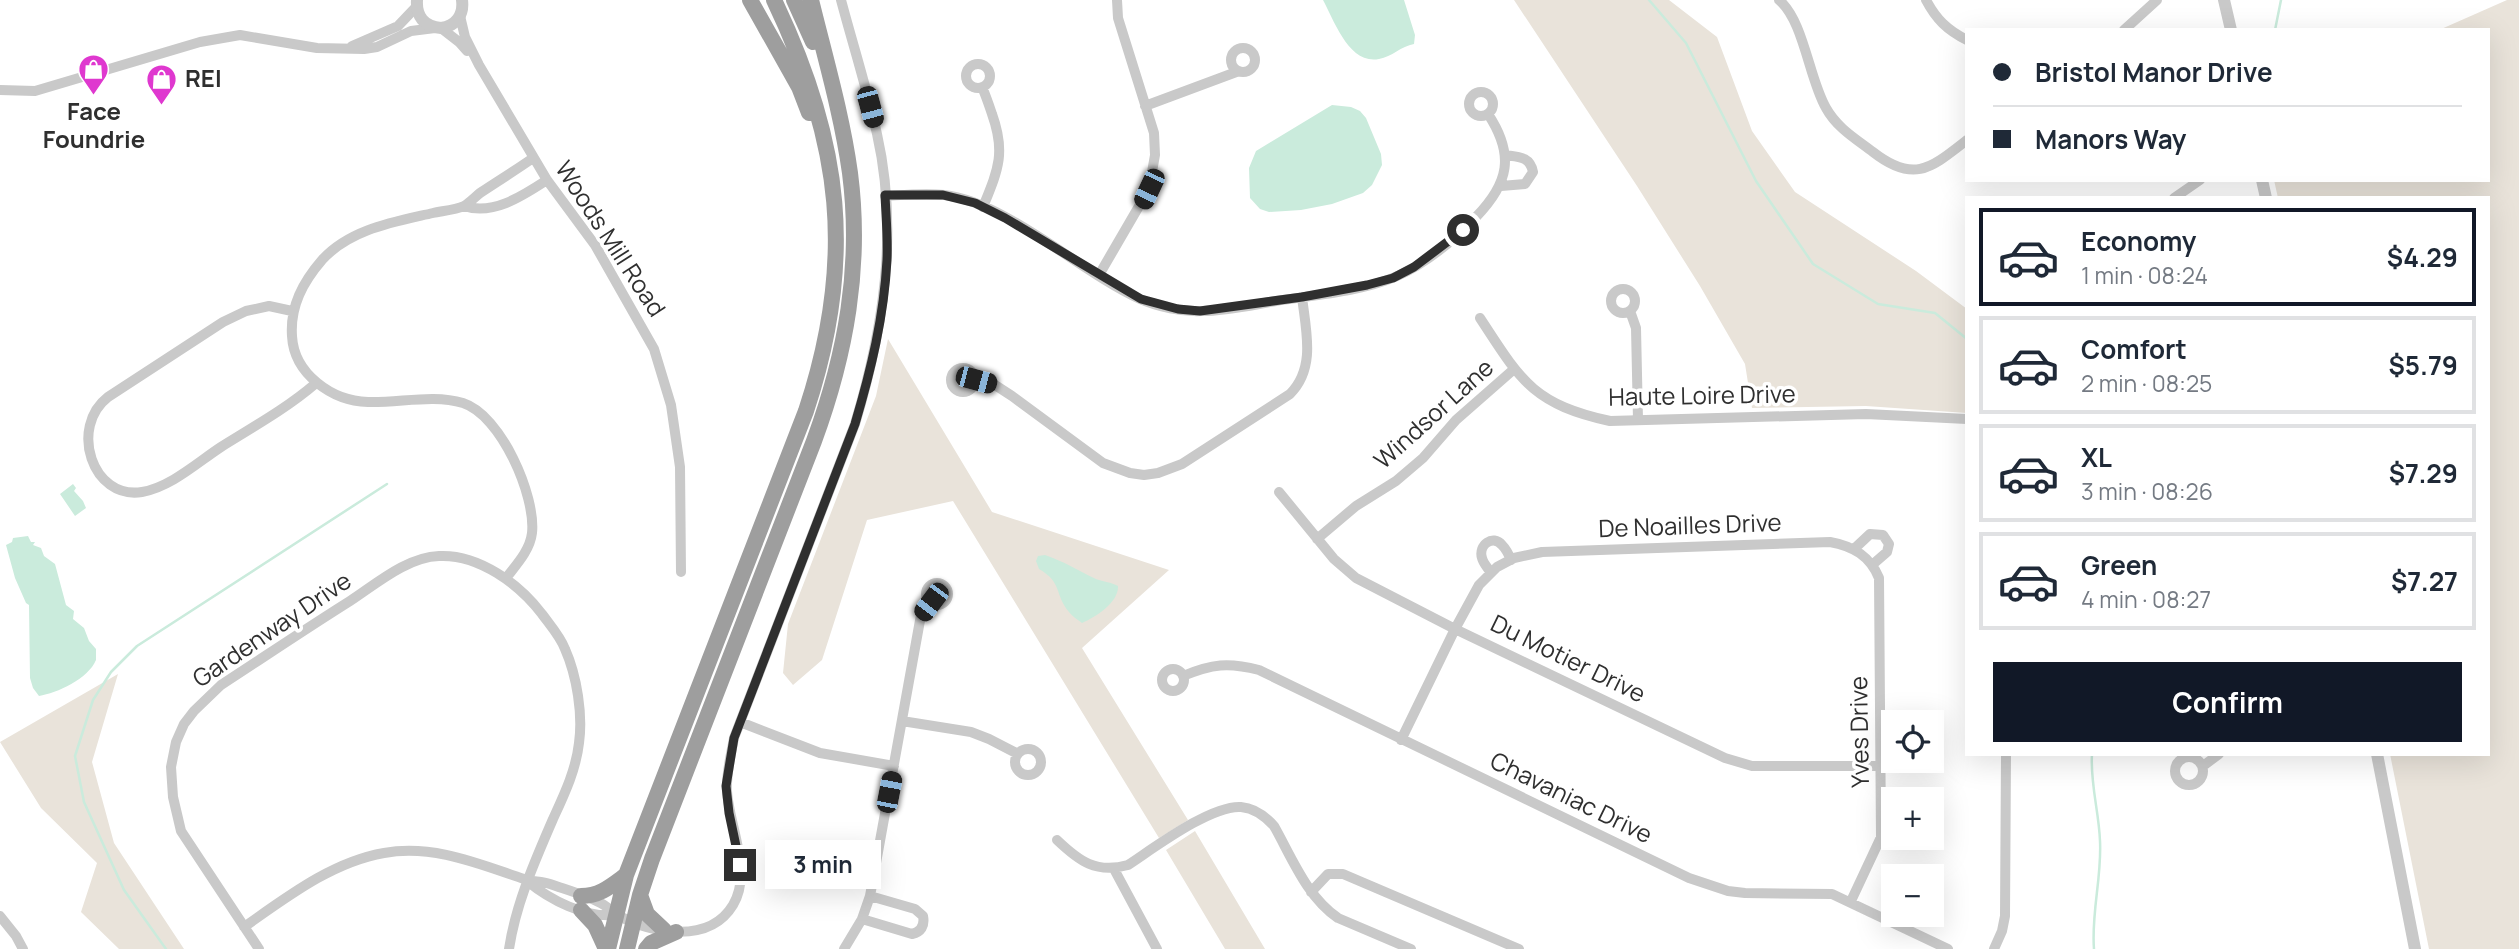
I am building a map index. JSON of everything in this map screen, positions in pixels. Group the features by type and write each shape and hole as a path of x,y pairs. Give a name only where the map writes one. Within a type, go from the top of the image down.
{"highway":[{"path":"750,0 799,87 831,175"},
{"path":"607,949 626,875 816,379 831,312 836,243 831,175 823,129 807,75 774,0"},
{"path":"794,0 836,104"},
{"path":"627,949 652,859 810,452 836,376 850,309 855,240 850,172 811,0"},
{"path":"607,949 581,903 626,875"},
{"path":"640,895 647,914 670,931 646,949"}],"street":[{"path":"244,927 331,871 352,861 385,852 426,851 449,855 527,880 543,895 605,905 615,915 670,931 701,929 713,924 733,905 740,886 740,865 726,786 734,738 855,424 871,372 880,323 887,259 885,195 877,134 841,0"},
{"path":"1099,275 1142,203 1151,180 1155,155 1154,133 1118,18 1117,0"},
{"path":"1779,0 1786,6 1796,27 1822,100 1834,120 1886,163 1917,171 1936,163 1965,141"},
{"path":"1926,0 1938,21 1965,39"},
{"path":"2126,28 2157,0"},
{"path":"2224,0 2231,28"},
{"path":"417,3 424,22 438,28"},
{"path":"349,48 398,26 417,3"},
{"path":"0,90 35,91 200,42 240,35 317,48 377,47 411,31 452,25 463,7"},
{"name":"Woods Mill Road","path":"463,7 465,37 479,65 547,180 595,245 654,349 671,405 680,467 681,572"},
{"name":"Woods Mill Road","path":"438,28 460,42 479,65"},
{"path":"1145,106 1239,71"},
{"path":"982,88 999,133 1001,152 996,176 984,207"},
{"path":"885,195 943,195 984,207 1141,299 1189,311 1212,311 1302,297 1393,278 1414,267 1452,240 1492,201 1501,186 1506,162 1503,138 1488,114"},
{"path":"1501,186 1525,184 1533,172 1532,166 1525,158 1505,155"},
{"path":"506,578 528,549 532,534 532,514 523,482 503,442 487,418 471,407 450,400 365,402 315,384 297,358 292,341 292,311 307,279 324,258 359,233 387,223 464,206 533,158"},
{"path":"464,206 473,209 504,204 547,180"},
{"path":"2177,196 2197,182"},
{"path":"976,380 995,385 1012,396 1103,463 1130,473 1158,473 1182,464 1290,394 1298,386 1306,367 1308,347 1302,297"},
{"path":"292,311 269,306 246,310 223,322 99,404 90,423 90,460 110,483 126,490 142,492 183,473 315,384"},
{"path":"1630,311 1636,328 1638,420"},
{"name":"Haute Loire Drive","path":"1480,318 1513,370 1539,396 1572,410 1610,421 1866,414 1965,419"},
{"name":"Windsor Lane","path":"1317,539 1356,506 1396,481 1423,458 1456,420 1513,370"},
{"name":"Du Motier Drive","path":"1279,492 1345,571 1356,578 1455,629 1741,764 1765,767 1881,766"},
{"path":"1854,549 1870,534 1883,535 1887,539 1887,552 1869,562"},
{"path":"1491,573 1482,559 1482,549 1487,542 1502,544 1511,560"},
{"name":"De Noailles Drive","path":"1401,740 1479,585 1511,560 1542,552 1830,542 1854,549 1869,562"},
{"name":"Gardenway Drive","path":"259,949 181,831 175,813 171,778 173,757 184,724 221,685 412,563 438,555 472,562 506,578 534,604 566,650 578,703 579,742 575,761 568,785 527,880 509,949"},
{"name":"Yves Drive","path":"1869,562 1879,578 1881,710"},
{"path":"844,949 862,919 870,896 921,615 931,602"},
{"name":"Chavaniac Drive","path":"1183,676 1219,664 1259,670 1709,886 1745,894 1832,894 1948,949"},
{"path":"902,721 971,732 989,738 1018,754"},
{"path":"740,722 820,752 894,766"},
{"path":"1994,949 2005,916 2006,756"},
{"path":"2203,766 2216,756"},
{"path":"2377,756 2416,949"},
{"name":"Yves Drive","path":"1851,901 1881,837 1882,773"},
{"path":"1057,840 1080,862 1114,869 1128,865 1207,816 1241,807 1266,817 1274,826 1311,892 1328,911 1338,918 1411,949"},
{"path":"1114,869 1157,949"},
{"path":"1311,892 1328,874 1343,874 1519,949"},
{"path":"862,919 912,934 920,931 924,925 923,916 915,909 870,896"},
{"path":"0,916 23,949"}],"shaded area":[{"path":"1323,0 1404,0 1415,35 1414,44 1379,59 1368,59 1359,55 1344,39"},
{"path":"1514,0 1669,0 1717,37 1752,131 1795,192 1916,271 1965,308 1965,413 1866,406 1752,408 1745,364 1637,186"},
{"path":"2507,0 2519,0 2519,949 2429,949 2390,756 2490,756 2490,196 2278,196 2274,182 2490,182 2490,28 2444,28"},
{"path":"1332,105 1351,107 1366,118 1381,154 1382,165 1372,185 1363,193 1332,204 1301,210 1269,212 1260,209 1250,198 1249,168 1256,151"},
{"path":"888,339 992,512 1169,570 1082,648 1188,820 1159,838 953,501 867,520 822,660 793,685 783,673 788,624 876,396"},
{"path":"73,484 76,488 74,491 86,508 75,516 60,494"},
{"path":"28,536 31,542 35,542 33,545 41,548 44,556 55,564 66,605 74,611 73,619 84,628 89,641 96,649 96,660 79,679 54,692 39,696 30,678 29,605 15,578 6,545 12,542 13,538"},
{"path":"1045,555 1096,579 1118,586 1115,598 1100,613 1082,623 1064,606 1052,579 1039,569 1036,561 1038,556"},
{"path":"118,674 92,762 114,843 184,949 119,949 81,912 97,863 41,808 0,742"},
{"path":"1195,831 1265,949 1225,949 1166,850"}],"waterway":[{"path":"1649,0 1686,43 1756,181 1813,264 1878,304 1935,313 1965,337"},
{"path":"2275,28 2281,0"},
{"path":"166,949 124,890 84,802 75,756 93,700 111,672 137,646 387,484"},
{"path":"2092,756 2100,854 2094,949"}],"place":[{"name":"Face Foundrie","path":"94,97"},
{"name":"REI","path":"162,106"}],"route":[{"path":"740,865 726,786 734,738 855,424 871,372 887,259 885,195 943,195 975,203 1141,299 1178,309 1200,311 1302,297 1393,278 1414,267 1463,230"}]}
